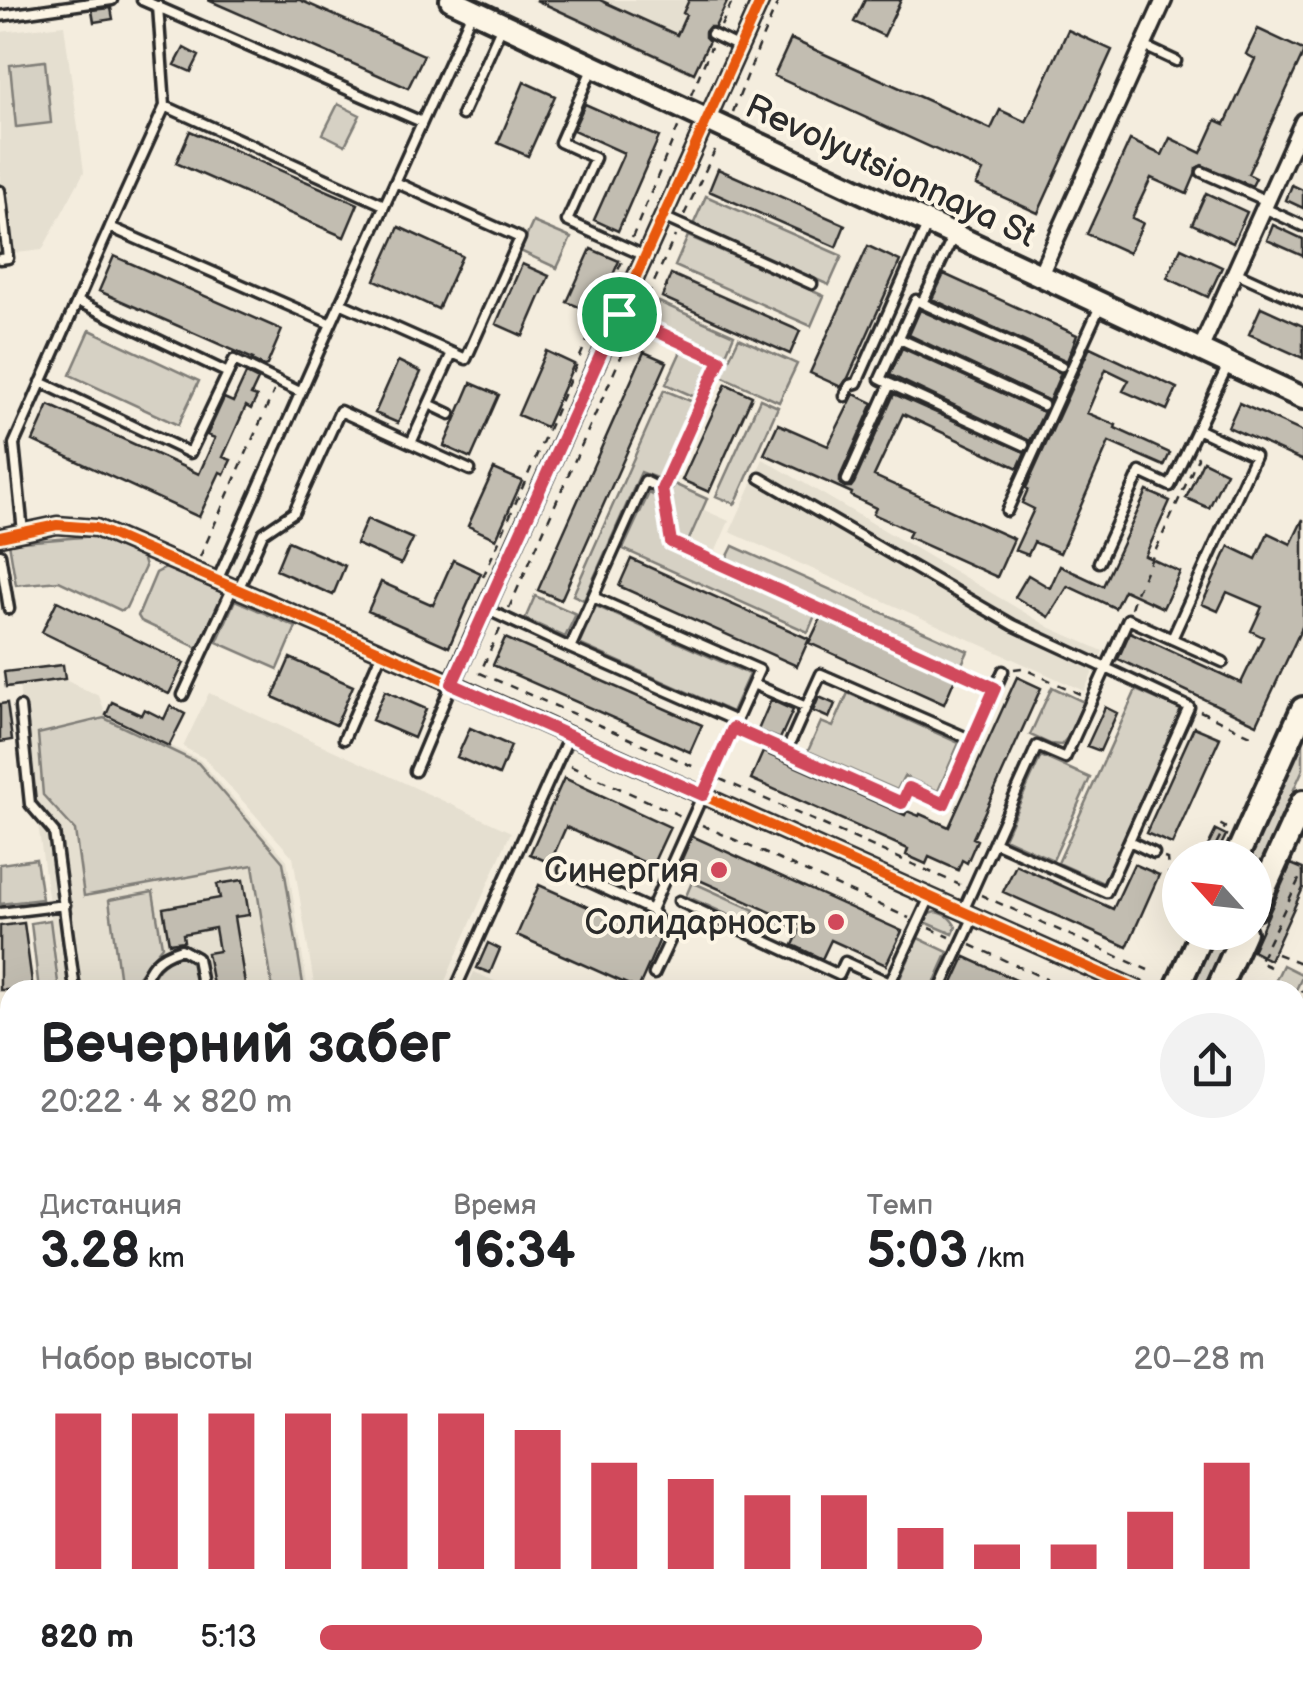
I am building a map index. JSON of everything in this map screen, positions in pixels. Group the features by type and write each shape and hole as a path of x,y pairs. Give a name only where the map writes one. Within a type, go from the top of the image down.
{"main road":[{"name":"Revolyutsionnaya St","path":"451,0 1303,398"},
{"path":"1244,840 1303,709"},
{"path":"1272,870 1303,802"},
{"path":"1180,980 1194,950"},
{"path":"1222,980 1236,950"}],"street":[{"path":"452,684 760,0"},
{"path":"1040,276 1164,0"},
{"path":"1200,350 1265,205 1298,144 1303,121"},
{"path":"0,536 58,525 96,528 1116,980"}],"lane":[{"path":"0,16 112,0"},
{"path":"142,0 422,122"},
{"path":"24,532 14,444 165,106 158,6"},
{"path":"218,580 472,10"},
{"path":"462,116 502,24"},
{"path":"712,34 739,47"},
{"path":"1144,46 1176,61"},
{"path":"594,67 560,142 596,158 567,221 645,256"},
{"path":"165,106 384,204"},
{"path":"1202,172 1303,226"},
{"path":"340,303 466,359 520,238 395,182"},
{"path":"0,191 8,258 0,260"},
{"path":"663,217 812,284"},
{"path":"845,396 850,385 857,383 928,223"},
{"path":"110,227 331,324"},
{"path":"922,303 954,235"},
{"path":"1235,272 1303,303"},
{"path":"1024,445 880,380 898,338 916,300 1061,366"},
{"path":"78,301 228,373"},
{"path":"1006,511 1101,304"},
{"path":"570,648 645,482 662,489 720,360 619,314"},
{"path":"898,338 1043,405"},
{"path":"411,443 452,353"},
{"path":"42,382 190,453 234,360 300,392"},
{"path":"1099,562 1140,472 1170,486 1229,364"},
{"path":"846,480 890,384"},
{"path":"429,404 450,414"},
{"path":"183,695 263,533 294,512 340,411 470,470"},
{"path":"1172,639 1255,456 1197,430"},
{"path":"760,478 1013,625 1190,706 1106,892 994,842"},
{"path":"0,554 4,599 10,609"},
{"path":"593,597 759,670 651,910"},
{"path":"485,609 902,803 909,788 944,804 1002,671"},
{"path":"944,980 962,941 994,842 1038,746 1066,758 1128,619 1222,662"},
{"path":"344,739 382,652"},
{"path":"786,752 821,674 972,740"},
{"path":"414,770 452,684"},
{"path":"753,684 806,707"},
{"path":"20,708 30,804 54,832 75,980"},
{"path":"459,980 569,736"},
{"path":"1128,842 1154,854"},
{"path":"564,870 651,910 671,938 654,974"},
{"path":"891,980 930,896"},
{"path":"678,901 839,975 845,962 884,980"},
{"path":"0,913 64,905"},
{"path":"144,980 162,954 181,949 197,958 201,980"}],"path":[{"path":"716,148 779,0"},
{"path":"478,588 628,248 695,84"},
{"path":"194,570 278,382"},
{"path":"1128,619 1134,595 1198,458 1192,440"},
{"path":"662,489 671,542 995,688"},
{"path":"460,665 480,673"},
{"path":"1002,671 1022,668 1092,699"},
{"path":"1190,706 1255,736"},
{"path":"558,760 1048,980"},
{"path":"1215,822 1225,827 1218,840"},
{"path":"1154,854 1162,857"},
{"path":"1270,967 1259,962 1303,870"},
{"path":"1277,954 1303,964"}],"shaded area":[{"path":"532,0 730,0 694,76"},
{"path":"64,25 84,172 42,250 0,255 0,32"},
{"path":"45,61 51,123 16,127 10,65"},
{"path":"338,104 360,115 345,145 323,134"},
{"path":"706,196 842,256 829,285 693,225"},
{"path":"533,222 571,238 557,268 520,251"},
{"path":"688,236 824,296 811,326 675,266"},
{"path":"659,302 734,335 725,356 650,323"},
{"path":"90,330 199,381 178,425 70,375"},
{"path":"739,338 797,364 779,402 721,376"},
{"path":"682,349 710,362 695,397 666,384"},
{"path":"664,390 693,402 659,479 641,472 584,600 573,595"},
{"path":"760,399 778,407 735,504 716,496"},
{"path":"763,459 1051,628 1103,651 1084,691 730,532"},
{"path":"674,484 707,499 683,553 816,613 808,632 623,549 649,493 666,501"},
{"path":"704,510 729,521 714,555 688,544"},
{"path":"95,536 142,557 145,567 122,611 59,581 16,585 9,543"},
{"path":"733,546 968,651 961,666 726,560"},
{"path":"166,568 223,593 198,648 138,616 156,573"},
{"path":"535,596 576,614 565,637 525,619"},
{"path":"235,600 296,627 278,669 217,642"},
{"path":"596,606 749,674 732,712 579,644"},
{"path":"65,680 99,696 106,715 200,760 287,860 306,980 60,980 19,686"},
{"path":"1052,687 1084,702 1061,745 1030,735"},
{"path":"1136,690 1182,710 1103,883 1058,863"},
{"path":"209,693 511,832 445,980 313,980 293,857 204,758 183,747"},
{"path":"848,693 959,743 938,791 904,776 897,790 808,751 821,722 833,727"},
{"path":"104,718 198,763 283,862 302,980 271,980 253,865 84,896 75,830 43,795 38,734"},
{"path":"1303,740 1303,769 1271,840 1258,840"},
{"path":"1041,756 1090,778 1053,860 1004,838"},
{"path":"36,859 42,899 0,904 0,864"},
{"path":"692,882 754,910 748,924 686,896"},
{"path":"153,892 162,946 135,980 120,980 109,900"},
{"path":"935,912 952,921 956,927 953,934 925,922"},
{"path":"759,913 795,929 774,936 753,926"},
{"path":"50,920 58,980 38,980 31,923"},
{"path":"918,938 948,952 935,980 899,980"},
{"path":"1209,950 1222,950 1209,980 1195,980"},
{"path":"181,955 193,963 196,980 152,980 168,961"},
{"path":"1283,965 1303,975 1301,980 1276,980"},
{"path":"474,972 492,980 470,980"}],"building":[{"path":"208,0 300,0 424,55 408,88"},
{"path":"536,0 600,0 677,35 689,0 728,0 715,27 705,32 709,41 694,73"},
{"path":"865,0 901,0 884,36 854,22"},
{"path":"111,8 113,19 94,22 92,10"},
{"path":"1258,29 1303,50 1303,54 1248,174 1256,178 1252,186 1202,165 1196,168 1187,194 1151,178 1132,218 1143,223 1129,253 1087,234 1130,140 1162,155 1170,138 1201,153 1216,120 1225,124 1255,59 1246,54"},
{"path":"1068,30 1112,50 1038,213 976,185 983,171 774,76 791,39 991,129 1000,110 1026,122"},
{"path":"184,48 199,56 191,72 175,65"},
{"path":"524,82 555,96 528,156 498,143"},
{"path":"585,104 659,137 618,231 594,220 624,153 573,130"},
{"path":"190,131 358,204 344,237 176,163"},
{"path":"718,169 845,225 836,247 709,191"},
{"path":"1292,185 1303,190 1303,208 1286,200"},
{"path":"1206,193 1247,212 1233,243 1192,224"},
{"path":"1273,225 1303,239 1303,256 1267,240"},
{"path":"399,227 462,256 438,309 375,280"},
{"path":"868,246 900,261 841,387 810,373"},
{"path":"1181,248 1222,267 1208,297 1167,278"},
{"path":"591,249 619,261 596,314 567,302"},
{"path":"114,256 282,330 267,365 99,291"},
{"path":"522,264 549,276 523,336 496,324"},
{"path":"671,274 800,331 790,354 662,297"},
{"path":"944,274 1077,335 1067,361 932,299"},
{"path":"1261,307 1303,326 1303,358 1249,334"},
{"path":"920,310 1061,373 1049,401 909,335"},
{"path":"1090,347 1177,388 1167,410 1123,391 1129,380 1106,369 1087,413 1170,453 1164,466 1109,442 1060,553 1034,542 1028,555 1015,550 1034,509 1022,503 1026,488"},
{"path":"902,348 1044,412 1030,441 890,375"},
{"path":"546,351 574,364 546,427 518,415"},
{"path":"644,352 667,362 561,600 538,590"},
{"path":"398,361 421,372 398,423 375,413"},
{"path":"246,374 258,380 251,395 257,397 251,409 246,406 223,457 231,460 224,474 220,472 199,517 33,441 49,405 199,474 215,438 207,435 224,398 233,402"},
{"path":"471,383 499,395 471,458 444,446"},
{"path":"726,384 752,396 709,492 682,480"},
{"path":"854,394 873,403 840,477 840,484 845,487 854,483 894,394 1025,452 1018,468 903,414 874,476 1014,539 997,577 908,537 911,531 873,514 876,508 851,496 852,493 764,454 778,424 828,446"},
{"path":"1239,403 1303,432 1303,461 1228,427"},
{"path":"1203,461 1226,472 1209,508 1186,498"},
{"path":"494,469 522,481 496,539 468,526"},
{"path":"1147,491 1170,501 1145,556 1180,572 1163,608 1124,590 1115,608 1068,586 1049,617 1015,597 1028,575 1050,588 1060,566 1103,586"},
{"path":"367,519 413,539 401,564 356,544"},
{"path":"1303,519 1303,625 1257,724 1118,659 1130,632 1241,683 1263,637 1251,631 1262,607 1227,592 1218,611 1202,604 1229,546 1256,559 1268,533 1291,544"},
{"path":"288,541 345,566 333,595 276,570"},
{"path":"631,559 809,639 797,666 619,586"},
{"path":"453,560 481,573 449,647 368,611 381,582 433,605"},
{"path":"57,601 184,663 169,694 42,632"},
{"path":"822,616 956,676 944,704 809,643"},
{"path":"505,638 702,725 690,752 493,665"},
{"path":"290,658 353,686 336,725 273,697"},
{"path":"63,665 65,679 6,687 4,672"},
{"path":"1017,677 1041,688 973,838 977,840 967,863 962,860 958,870 929,857 926,864 906,855 908,849 751,779 763,752 905,815 907,811 920,814 949,827"},
{"path":"385,691 426,709 414,738 372,720"},
{"path":"819,697 835,704 829,718 813,711"},
{"path":"771,700 793,710 780,739 758,730"},
{"path":"112,702 141,715 144,709 164,719 170,706 185,714 169,746 106,715"},
{"path":"7,703 12,740 0,742 0,704"},
{"path":"1105,707 1117,713 1100,751 1087,746"},
{"path":"1194,727 1220,738 1174,840 1146,833"},
{"path":"470,728 511,746 499,775 457,757"},
{"path":"564,778 670,827 652,866 566,827 550,863 530,854"},
{"path":"1216,830 1226,835 1224,840 1211,840"},
{"path":"692,836 902,931 886,965 831,940 822,959 793,945 802,926 677,870"},
{"path":"1134,864 1159,875 1127,947 1003,892 1016,865 1113,909"},
{"path":"1291,864 1303,869 1303,888 1270,960 1252,951 1272,950 1272,906"},
{"path":"243,880 249,915 234,917 244,980 212,980 207,953 219,951 215,928 183,934 184,941 169,943 163,908 220,898 217,884"},
{"path":"539,885 660,939 642,980 618,980 517,935"},
{"path":"24,923 32,980 0,980 0,926"},
{"path":"488,943 500,949 490,973 477,968"},
{"path":"965,957 1016,980 954,980"}],"cycle path":[{"path":"452,683 761,0"},
{"path":"0,537 57,525 96,528 1117,980"}],"place":[{"name":"Синергия","path":"719,870"},
{"name":"Солидарность","path":"836,922"}],"route":[{"path":"619,314 720,360 662,489 671,542 995,688 944,804 909,788 902,803 733,728 703,795 452,684 619,314"}]}
